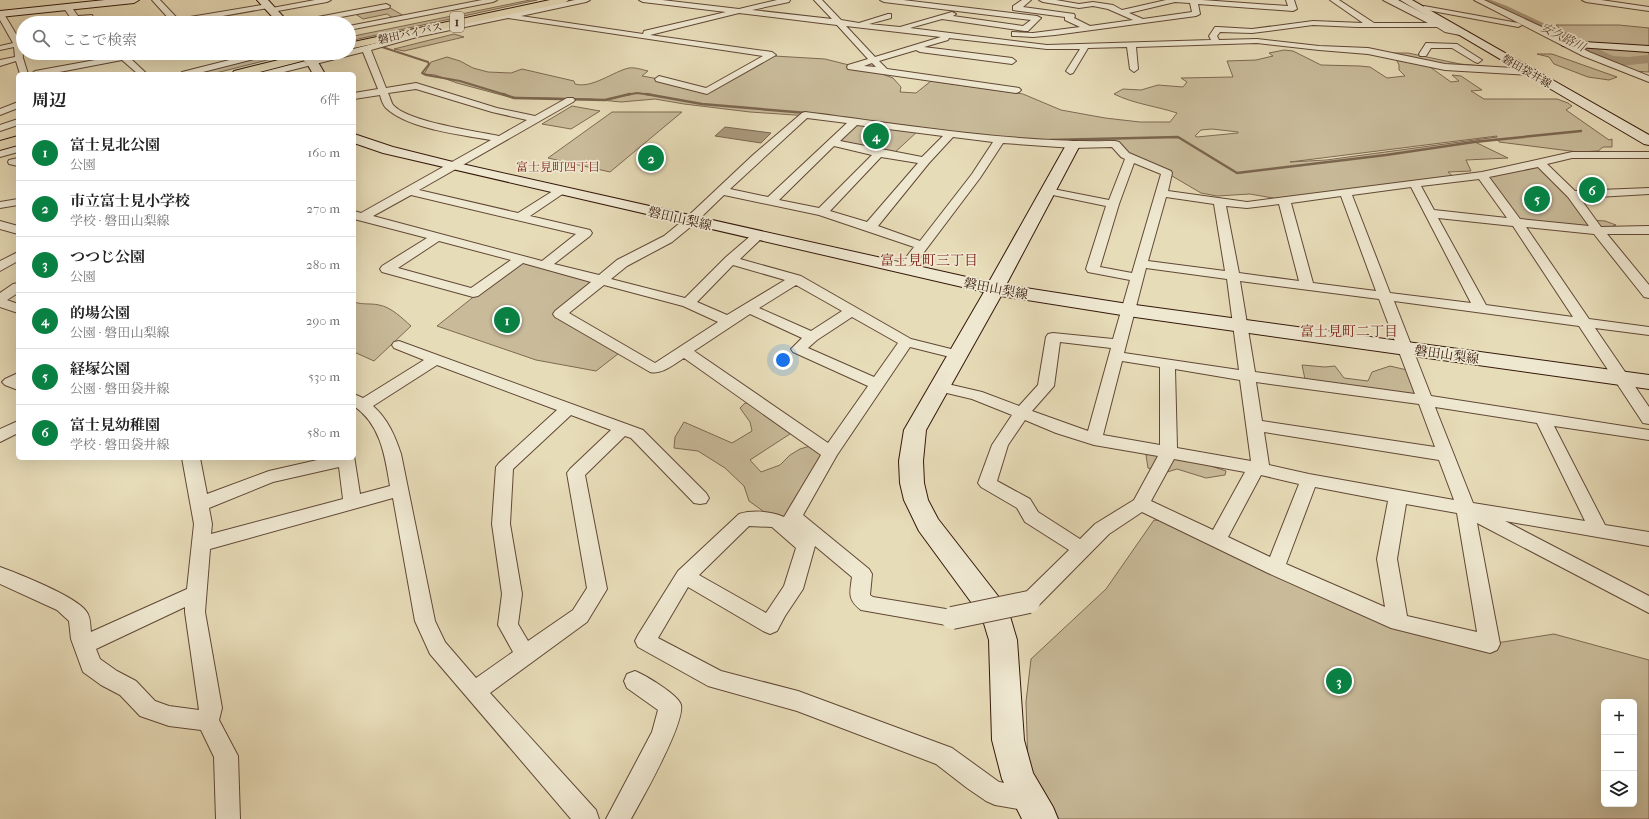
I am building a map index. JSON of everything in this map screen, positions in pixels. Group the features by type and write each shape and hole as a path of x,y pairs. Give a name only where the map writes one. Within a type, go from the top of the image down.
{"highway":[{"name":"磐田バイパス","path":"356,41 550,0"},
{"name":"磐田バイパス","path":"356,45 564,0"},
{"path":"224,65 272,60"},
{"path":"246,72 295,60"},
{"path":"0,141 16,136"},
{"path":"0,146 16,141"}],"main road":[{"path":"0,14 68,5 134,0"},
{"name":"磐田袋井線","path":"1405,0 1649,141"},
{"path":"267,6 277,16"},
{"path":"1567,44 1649,49"},
{"path":"313,60 317,72"},
{"name":"磐田山梨線","path":"356,139 388,150 453,166 994,289 1128,310 1649,382"},
{"path":"1035,809 1018,779 1008,740 1003,640 995,613 928,524 916,500 912,483 911,461 915,430 958,355 1073,145"}],"street":[{"path":"156,0 169,16"},
{"path":"212,16 267,6 327,0"},
{"path":"356,27 493,0"},
{"path":"356,51 416,35 575,1 586,0"},
{"path":"643,0 1048,47 1257,41 1377,52 1445,67 1529,72"},
{"path":"637,35 786,0"},
{"path":"818,0 839,23 869,51 875,62 884,71"},
{"path":"931,5 940,0"},
{"path":"1027,0 1016,8 1071,16 1068,18 1090,29"},
{"path":"1043,0 1079,6 1093,4 1121,12 1141,21"},
{"path":"1173,0 1229,6 1292,9 1290,0"},
{"path":"1121,12 1176,0"},
{"path":"1334,0 1359,16 1372,29"},
{"path":"1387,0 1395,2 1448,30 1470,38 1476,35 1448,16 1417,0"},
{"path":"1478,0 1599,60 1649,79"},
{"path":"1586,0 1636,3 1649,9"},
{"path":"881,3 900,1 1037,18 1025,29 942,17"},
{"path":"1016,90 851,67 875,62 899,52 971,30 1033,35 1090,29 1196,14 1193,1"},
{"path":"308,2 332,16 386,6"},
{"path":"897,30 969,9 978,3"},
{"path":"68,5 74,16"},
{"path":"1431,8 1541,30"},
{"path":"0,14 16,41"},
{"path":"839,23 868,15"},
{"path":"508,16 772,55 706,91 659,79"},
{"path":"854,25 888,16"},
{"path":"1313,17 1359,16"},
{"path":"1216,42 1213,36 1218,29 1252,31 1296,24 1322,23 1325,28 1372,29 1438,25"},
{"path":"1286,26 1294,29 1299,34"},
{"path":"911,38 926,34"},
{"path":"0,48 16,44"},
{"path":"1131,44 1134,69"},
{"path":"1423,54 1429,45 1454,46 1478,60 1453,58"},
{"path":"1070,71 1086,46"},
{"path":"366,48 382,92 389,106 403,116 430,124 501,139"},
{"path":"914,48 1012,61"},
{"path":"899,52 988,65"},
{"path":"1377,52 1438,56"},
{"path":"0,63 16,57"},
{"path":"21,60 24,72"},
{"path":"44,72 98,60"},
{"path":"127,60 141,72"},
{"path":"194,72 242,60"},
{"path":"271,72 301,60"},
{"path":"875,62 926,70"},
{"path":"1632,72 1649,73"},
{"path":"356,96 416,86 495,110 536,119"},
{"path":"358,216 409,191 570,100"},
{"path":"0,112 16,106"},
{"path":"796,279 655,369 560,314 622,263 668,239 805,115 1000,140 1073,145 1115,144 1131,157 1167,173 1128,310 1094,439"},
{"path":"772,201 855,121"},
{"path":"0,128 16,123"},
{"path":"870,227 925,161 950,134"},
{"path":"904,269 976,176 1000,140"},
{"path":"833,143 925,161"},
{"path":"0,154 16,149"},
{"path":"822,212 878,153"},
{"path":"1161,193 1247,205 1482,175 1540,163 1572,154 1649,155"},
{"path":"1131,157 1113,204 1093,269 1138,278"},
{"path":"1540,163 1572,195 1598,231 1649,294"},
{"path":"1482,175 1585,322 1649,419"},
{"path":"1414,183 1482,309"},
{"path":"409,191 586,233 544,265"},
{"path":"520,218 560,191"},
{"path":"721,191 822,212 923,246"},
{"path":"1048,191 1113,204"},
{"path":"1572,195 1649,191"},
{"path":"1141,504 1275,568 1398,622 1490,644 1466,507 1345,192"},
{"path":"1284,200 1307,286"},
{"path":"1217,540 1259,468 1233,277 1219,201"},
{"path":"0,205 16,202"},
{"path":"1429,213 1598,231 1649,230"},
{"path":"358,216 688,303 728,321"},
{"path":"0,225 16,229"},
{"path":"438,236 387,269 473,293 521,259"},
{"path":"688,303 731,260 758,236"},
{"path":"0,267 16,257"},
{"path":"731,260 796,279 906,342 958,355"},
{"path":"1142,264 1649,331"},
{"path":"0,267 16,269"},
{"path":"0,299 16,288"},
{"path":"0,302 16,308"},
{"path":"749,308 812,337"},
{"path":"852,311 812,337 798,349 877,384"},
{"path":"1081,549 1032,517 1024,504 987,483 1000,445 1022,412 1046,386 1053,337 1118,350 1167,364 1424,400 1649,435"},
{"path":"906,342 830,453 793,517 862,574 860,598 868,604 952,618 1029,602 1102,529 1141,504 1169,452 1167,364"},
{"path":"400,345 638,434 700,498"},
{"path":"684,351 830,453"},
{"path":"436,359 359,402 377,417 386,432 393,454 425,620 437,648 474,692 587,819"},
{"path":"16,379 10,382 16,384"},
{"path":"939,387 976,396 1022,412 1062,429 1094,439 1259,468 1309,480 1649,540"},
{"path":"525,656 508,625 512,594 501,524 505,467 569,408"},
{"path":"1544,419 1599,531"},
{"path":"1254,425 1446,455"},
{"path":"0,436 16,427"},
{"path":"474,692 580,616 597,590 576,473 623,428"},
{"path":"191,460 203,524 196,612 211,708 208,721 226,756 228,819"},
{"path":"200,504 269,477 343,460"},
{"path":"347,460 352,503"},
{"path":"1275,568 1309,480"},
{"path":"202,544 400,490"},
{"path":"1398,496 1387,559 1398,622"},
{"path":"1465,508 1649,605"},
{"path":"685,576 770,625 777,611 792,589 806,546 779,522 771,519 745,519 685,576 645,641 716,679 798,702 944,756 975,780 995,793 1035,809"},
{"path":"0,575 64,604 79,617 81,639 91,665 109,678 128,688 148,709 169,716 208,721"},
{"path":"84,645 197,593"},
{"path":"618,819 663,734 670,706 635,681"}],"shaded area":[{"path":"530,0 537,0 356,39 356,36"},
{"path":"387,6 404,16 393,18 387,14 363,19 354,13"},
{"path":"1556,25 1619,25 1649,28 1649,72 1631,71 1609,64 1647,62 1610,59 1592,53 1577,41 1579,41"},
{"path":"454,34 464,37 404,51 394,49"},
{"path":"1284,50 1293,51 1321,65 1370,67 1387,78 1405,76 1399,70 1399,65 1395,57 1377,53 1408,53 1460,64 1494,67 1430,67 1451,82 1459,81 1452,75 1461,76 1482,90 1471,91 1484,99 1557,99 1568,103 1572,106 1566,110 1609,140 1612,139 1612,147 1603,147 1598,151 1578,152 1499,142 1498,139 1475,142 1508,158 1466,160 1471,171 1448,172 1455,178 1284,200 1250,194 1217,196 1201,193 1167,173 1126,155 1115,144 1082,144 919,130 892,155 833,143 854,119 750,112 655,99 621,102 591,99 509,97 457,83 435,75 424,74 431,62 447,57 460,61 473,68 488,72 511,73 522,69 574,81 575,84 582,85 596,82 629,68 634,68 648,71 642,76 707,91 774,56 825,59 853,66 873,60 881,71 871,70 893,78 901,87 900,92 916,93 931,81 1023,94 1061,110 1105,118 1140,122 1170,122 1177,113 1129,100 1114,94 1123,89 1141,90 1158,85 1183,87 1187,82 1181,78 1233,77 1227,61 1256,60 1273,56 1269,53","holes":["1212,129 1238,132 1238,133 1195,136 1201,130","1497,136 1326,160 1290,162"]},
{"path":"1537,54 1552,54 1617,77 1609,80 1588,77 1554,64 1549,57"},
{"path":"247,60 267,60 220,72 202,72"},
{"path":"572,106 600,111 571,129 542,124"},
{"path":"612,112 682,112 610,172 548,158"},
{"path":"725,127 771,133 761,143 715,136"},
{"path":"1538,167 1564,187 1590,220 1605,221 1616,225 1611,227 1612,229 1517,223 1488,176"},
{"path":"521,259 601,280 560,314 623,350 596,371 536,360 437,326"},
{"path":"356,302 376,304 388,308 411,326 374,361 356,353"},
{"path":"1302,365 1325,367 1335,366 1344,378 1368,381 1372,372 1390,366 1407,370 1421,400 1306,384"},
{"path":"745,403 753,403 793,432 750,460 761,472 780,465 790,455 800,449 810,446 830,453 781,524 749,501 744,486 725,468 698,451 674,448 675,437 684,422 732,443 752,431 750,422 740,408"},
{"path":"1159,452 1190,459 1226,471 1225,475 1206,478 1177,469 1164,473 1148,468 1146,455"},
{"path":"1154,520 1182,523 1398,622 1490,644 1554,634 1649,660 1649,819 1041,819 1029,799 1026,702 1031,659 1106,589"}],"waterway":[{"name":"安久路川","path":"1480,0 1525,18 1609,60 1628,62 1649,59"},
{"path":"382,47 428,62 429,64 422,73 426,75 460,81 504,95"},
{"path":"626,95 637,93 650,95"},
{"path":"504,95 514,98 605,100 630,94"},
{"path":"646,94 650,95"},
{"path":"650,95 702,104 807,113"},
{"path":"1050,140 1178,137 1237,173 1386,155 1474,142 1581,131"}],"place":[{"name":"的場公園","path":"876,136"},
{"name":"市立富士見小学校","path":"651,158"},
{"name":"富士見幼稚園","path":"1592,190"},
{"name":"経塚公園","path":"1537,199"},
{"name":"富士見北公園","path":"507,320"},
{"name":"つつじ公園","path":"1339,681"}],"district":[{"name":"富士見町四丁目","path":"558,167"},
{"name":"富士見町三丁目","path":"929,260"},
{"name":"富士見町二丁目","path":"1349,331"}]}
